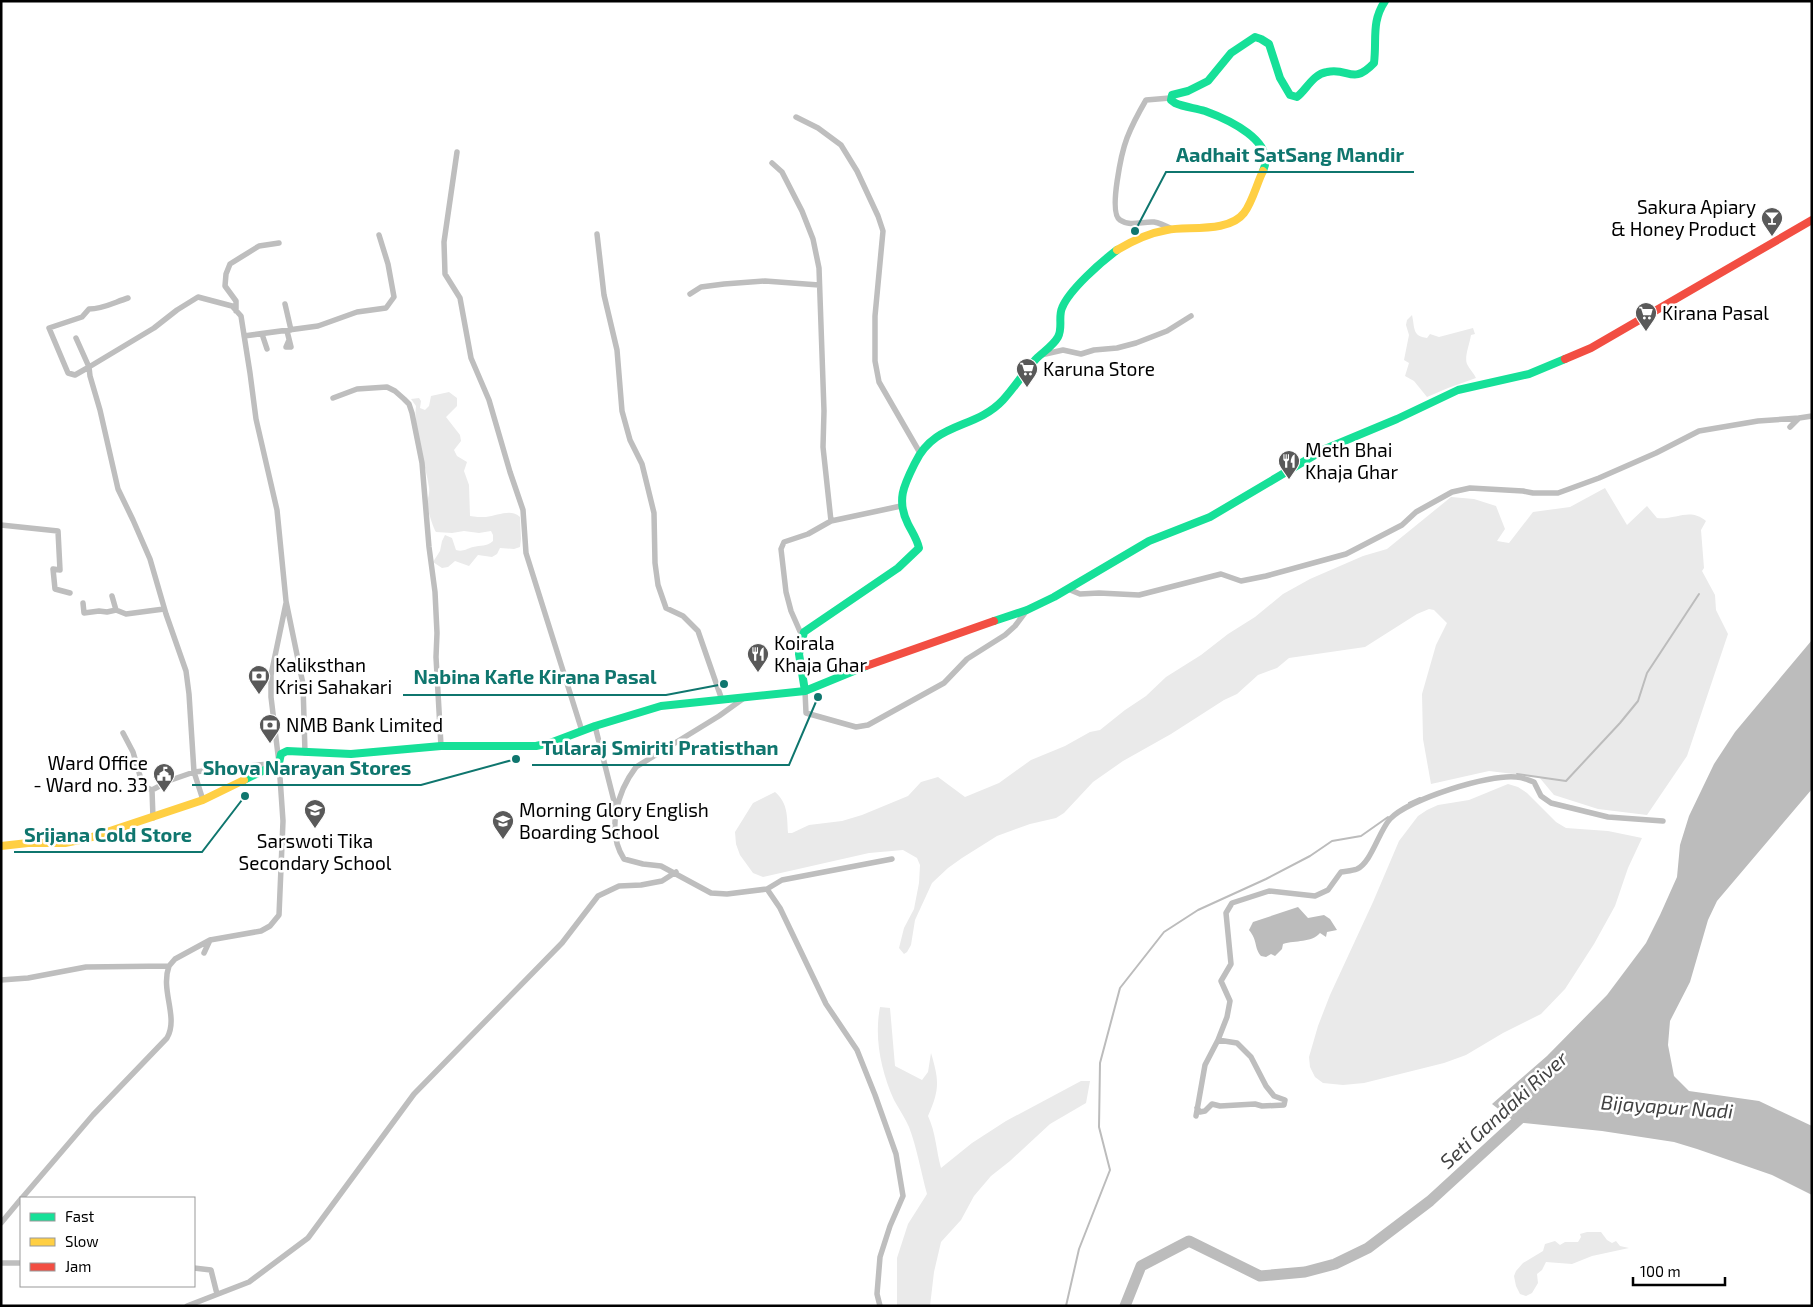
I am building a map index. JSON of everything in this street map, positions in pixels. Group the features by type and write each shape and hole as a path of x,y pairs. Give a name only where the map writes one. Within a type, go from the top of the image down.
{"main road":[{"path":"805,691 799,660 799,648 806,629 898,568 919,548 901,506 909,474 926,444 934,436 996,407 1039,356 1058,339 1061,309 1097,266 1108,256 1129,244 1172,229 1203,228 1232,222 1240,219 1244,213 1266,164 1266,156 1256,140 1234,125 1203,110 1178,105 1172,102 1170,98 1175,93 1188,91 1208,81 1231,53 1255,37 1269,43 1274,52 1276,66 1290,95 1297,97 1303,93 1318,75 1327,71 1358,76 1365,74 1374,63 1374,31 1378,10 1385,1"},
{"path":"1,846 78,841 153,818 202,800 279,762 281,754 284,752 352,754 441,746 536,746 661,706 805,691 850,671 1027,610 1068,589 1149,541 1210,517 1332,446 1397,419 1458,390 1529,374 1591,348 1812,220"}],"street":[{"path":"1170,98 1146,100 1139,112 1126,139 1114,209 1116,217 1121,221 1137,224 1154,222 1172,229"},
{"path":"796,117 818,128 841,145 857,171 878,216 883,231 875,316 875,361 879,382 920,453"},
{"path":"457,152 444,242 445,274 460,298 471,358 489,400 523,510 526,553 582,731"},
{"path":"772,163 782,172 802,211 813,239 819,268 824,412 823,447 831,521"},
{"path":"597,234 604,295 617,350 622,411 630,440 642,464 654,513 654,562 658,585 666,608 683,616 698,631 722,700"},
{"path":"244,336 318,326 357,312 386,308 394,297 388,264 379,235"},
{"path":"236,311 236,301 225,286 226,274 230,264 259,246 279,243"},
{"path":"690,294 701,286 741,282 765,281 819,285"},
{"path":"128,298 110,303 100,309 89,309 82,317 49,328 68,373 75,376 147,332 198,297 232,306 241,316 256,419 278,510 286,601 303,684 305,753"},
{"path":"285,304 289,340"},
{"path":"1039,356 1063,350 1081,354 1136,344 1167,331 1191,316"},
{"path":"262,334 266,349"},
{"path":"76,338 89,367 118,489 150,559 164,609 186,671 194,772 202,800"},
{"path":"333,398 357,389 387,387 404,399 409,404 412,412 422,463 435,592 436,670 441,746"},
{"path":"1068,589 1080,594 1139,595 1215,575 1222,574 1241,581 1266,576 1346,554 1402,525 1416,512 1452,492 1470,488 1523,491 1533,494 1558,493 1632,464 1699,431 1758,421 1812,416"},
{"path":"1790,427 1799,418"},
{"path":"802,636 791,611 786,592 781,548 784,542 808,534 831,521 901,506"},
{"path":"1,525 58,531 60,570 53,570 55,589 70,593"},
{"path":"112,596 116,610"},
{"path":"22,1197 93,1115 171,1032 172,1024 166,974 169,966 175,959 210,940 260,931 270,926 279,915 282,820 279,762 270,696 270,675 286,601"},
{"path":"83,603 84,613 116,610 126,614 164,609"},
{"path":"805,691 806,713 856,727 868,725 944,683 967,660 1005,635 1015,626 1027,610"},
{"path":"616,808 627,779 636,767 719,716 744,698"},
{"path":"595,726 616,808 618,850 624,859 662,866 676,872 711,893 727,894 767,889 782,880 892,859"},
{"path":"123,733 133,752 143,786 152,790"},
{"path":"152,790 171,780 194,772 279,762"},
{"path":"1196,1116 1205,1065 1227,1017 1230,1001 1221,981 1231,964 1226,913 1232,903 1269,891 1316,896 1328,890 1342,872 1358,869 1368,858 1390,819 1409,806 1436,793 1493,778 1516,776 1534,782 1541,796 1551,803 1608,817 1663,821"},
{"path":"152,790 153,818"},
{"path":"187,1306 249,1282 308,1238 414,1094 562,943 598,896 619,886 641,885 662,881 676,872"},
{"path":"767,889 780,908 826,1004 857,1050 896,1154 903,1196 890,1226 880,1257 877,1294 880,1306"},
{"path":"204,953 210,940"},
{"path":"1,980 28,978 86,967 169,966"},
{"path":"1197,1108 1200,1112 1205,1111 1212,1104 1220,1106 1284,1105 1285,1100 1274,1096 1266,1086 1251,1057 1237,1043 1218,1040"},
{"path":"1,1223 20,1199"},
{"path":"1,1263 20,1263"},
{"path":"195,1268 210,1270 216,1294"}],"shaded area":[{"path":"1412,315 1416,333 1422,337 1427,338 1430,334 1439,337 1473,328 1475,334 1471,335 1466,361 1476,378 1427,397 1414,381 1405,376 1409,363 1404,360 1409,335 1406,325 1407,320"},
{"path":"449,392 457,398 457,406 446,417 460,435 461,441 454,450 457,456 467,462 464,471 469,485 470,516 486,517 508,513 516,514 520,517 521,539 520,547 514,549 500,548 497,554 492,557 478,555 469,566 455,561 448,567 442,568 433,562 440,551 445,535 452,538 458,551 486,545 493,541 491,531 479,533 464,531 452,533 436,532 430,518 427,503 429,487 416,426 416,406 411,399 419,398 421,401 420,408 425,410 429,406 431,396"},
{"path":"1605,488 1627,525 1647,506 1657,518 1688,514 1700,517 1706,521 1701,530 1704,568 1702,571 1715,595 1716,610 1728,634 1687,756 1647,815 1598,809 1554,795 1539,777 1489,771 1431,784 1423,739 1422,694 1436,645 1447,623 1434,610 1429,609 1417,614 1365,647 1289,658 1277,668 1258,675 1237,694 1123,761 1093,782 1064,813 1056,818 1030,824 997,836 962,858 932,883 915,920 911,945 904,954 899,948 904,928 914,909 919,883 920,865 917,858 903,850 869,853 763,877 753,873 740,855 736,844 735,832 753,803 775,792 785,805 788,833 792,833 809,825 842,821 862,815 908,796 921,782 938,777 965,797 999,783 1031,760 1065,746 1090,732 1100,730 1146,696 1166,677 1255,617 1283,594 1310,579 1363,556 1387,549 1451,497 1474,499 1496,506 1505,529 1497,541 1509,543 1533,512 1570,507"},
{"path":"1508,784 1518,787 1527,793 1556,822 1566,828 1608,831 1642,838 1628,868 1615,906 1594,944 1565,989 1541,1014 1503,1033 1466,1055 1444,1063 1364,1083 1343,1085 1323,1083 1315,1077 1310,1067 1309,1057 1318,1026 1399,841 1418,816 1427,810 1438,805 1469,800"},
{"path":"880,1007 890,1008 895,1066 922,1080 928,1072 931,1053 936,1070 937,1084 935,1099 928,1116 941,1168 972,1143 1006,1121 1081,1081 1090,1081 1086,1103 1050,1124 991,1176 974,1196 961,1220 941,1242 934,1272 930,1306 897,1306 897,1258 908,1224 927,1194 912,1135 885,1078 878,1042"},
{"path":"1601,1232 1612,1243 1616,1241 1620,1246 1629,1248 1592,1256 1572,1264 1546,1262 1542,1270 1537,1274 1538,1283 1532,1293 1526,1296 1520,1294 1514,1276 1523,1263 1543,1251 1545,1244 1555,1241 1560,1245 1565,1242 1578,1242 1581,1237 1580,1234"}],"water":[{"name":"Bijayapur Nadi","path":"1812,640 1812,789 1717,901 1708,920 1690,982 1670,1021 1668,1045 1674,1076 1689,1091 1759,1101 1812,1126 1812,1195 1772,1175 1674,1142 1602,1131 1515,1122 1492,1104 1547,1056 1607,995 1646,943 1677,877 1680,845 1689,816 1714,764 1735,732"},
{"path":"1298,907 1308,918 1324,915 1330,919 1337,930 1327,932 1326,937 1320,933 1308,940 1283,944 1282,949 1275,956 1271,954 1266,957 1261,956 1249,930 1253,922"}],"waterway":[{"path":"1517,774 1566,781 1638,701 1647,673 1699,594"},
{"path":"1409,803 1420,798"},
{"path":"1066,1306 1079,1249 1110,1170 1099,1127 1100,1063 1120,988 1164,932 1198,910 1266,879 1310,856 1332,841 1361,836 1388,817"},
{"name":"Seti Gandaki River","path":"1125,1306 1141,1266 1189,1241 1260,1276 1305,1272 1335,1264 1368,1248 1430,1201 1526,1113"}],"traffic: fast":[{"path":"1263,171 1265,160 1263,150 1248,133 1205,111 1175,103 1171,100 1172,95 1188,91 1208,81 1231,53 1255,37 1269,44 1280,78 1290,95 1297,97 1322,73 1334,71 1355,75 1367,70 1374,63 1376,24 1385,1"},
{"path":"805,691 799,654 804,632 898,568 919,548 904,515 902,500 908,478 923,449 944,433 992,410 1003,400 1032,364 1058,337 1061,311 1071,293 1094,269 1117,250"},
{"path":"994,621 1027,610 1054,597 1149,541 1210,517 1325,449 1397,419 1458,390 1529,374 1565,359"},
{"path":"244,780 279,763 281,754 287,751 351,754 441,746 536,746 661,706 805,691 866,666"}],"traffic: slow":[{"path":"1117,250 1160,231 1208,228 1229,224 1244,213 1250,204 1263,171"},
{"path":"1,846 28,843 65,843 89,838 203,800 244,780"}],"traffic: jam":[{"path":"1565,359 1591,348 1812,220"},
{"path":"866,666 994,621"}],"place":[{"name":"Aadhait SatSang Mandir","path":"1135,231"},
{"name":"Sakura Apiary & Honey Product","path":"1772,237"},
{"name":"Kirana Pasal","path":"1646,332"},
{"name":"Karuna Store","path":"1027,388"},
{"name":"Meth Bhai Khaja Ghar","path":"1289,480"},
{"name":"Koirala Khaja Ghar","path":"758,673"},
{"name":"Nabina Kafle Kirana Pasal","path":"724,684"},
{"name":"Kaliksthan Krisi Sahakari","path":"259,695"},
{"name":"Tularaj Smiriti Pratisthan","path":"818,697"},
{"name":"NMB Bank Limited","path":"270,744"},
{"name":"Shova Narayan Stores","path":"516,759"},
{"name":"Ward Office - Ward no. 33","path":"164,793"},
{"name":"Srijana Cold Store","path":"245,796"},
{"name":"Sarswoti Tika Secondary School","path":"315,829"},
{"name":"Morning Glory English Boarding School","path":"503,840"}]}
